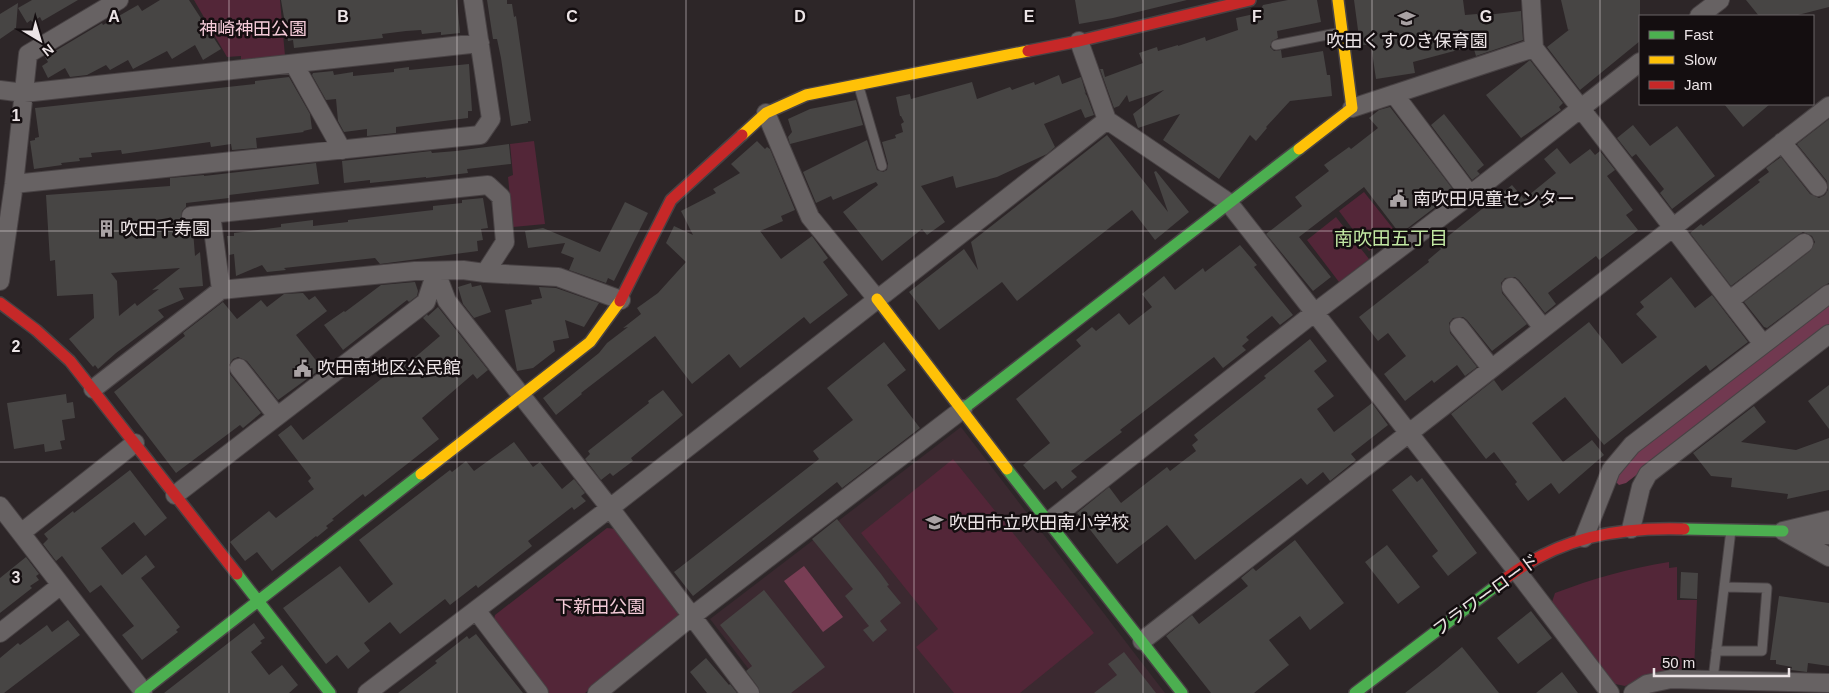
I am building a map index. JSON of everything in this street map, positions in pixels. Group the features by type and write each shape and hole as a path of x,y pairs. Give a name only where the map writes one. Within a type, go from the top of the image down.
{"street":[{"path":"0,281 14,184 28,54 119,0"},
{"path":"14,184 480,136 491,119 472,0"},
{"path":"0,506 142,692 590,342 621,300 671,200 766,113 806,95 1079,41 1250,0"},
{"path":"1338,0 1352,108"},
{"path":"1531,0 1534,48 1763,344"},
{"path":"1700,15 1720,0"},
{"path":"1079,41 1107,120 1228,202 1409,432 1610,693"},
{"path":"0,90 24,93 480,44"},
{"path":"597,693 691,617 1352,108 1534,48"},
{"path":"1048,522 1314,313 1470,195 1639,63"},
{"path":"294,64 342,150"},
{"path":"1394,94 1470,195"},
{"path":"1142,641 1829,106"},
{"path":"766,113 810,218 877,299 1182,693"},
{"path":"367,693 610,508 1107,120"},
{"path":"1782,142 1818,188"},
{"path":"191,216 488,185 501,197 505,242 485,273"},
{"path":"211,214 221,290"},
{"path":"1730,300 1804,243"},
{"path":"93,389 221,290 415,271 463,270 558,277 621,300"},
{"path":"436,272 447,301 610,508 750,693"},
{"path":"175,495 426,302 436,272"},
{"path":"1511,287 1543,328"},
{"path":"1584,538 1611,470 1632,444 1829,294"},
{"path":"0,303 30,324 70,361 330,693"},
{"path":"1459,327 1491,368"},
{"path":"1631,529 1641,487 1648,474 1829,334"},
{"path":"239,368 277,416"},
{"path":"21,533 135,443"},
{"path":"1783,531 1829,520"},
{"name":"フラワーロード","path":"1355,693 1516,570 1554,549 1584,538 1631,529 1650,528 1783,531 1829,535"},
{"path":"1783,531 1829,557"},
{"name":"フラワーロード","path":"1783,531 1829,543"},
{"path":"0,633 61,585"},
{"path":"476,610 539,693"},
{"path":"1633,693 1647,684 1671,679 1713,679 1786,687 1829,683"}],"lane":[{"path":"1276,45 1342,32"},
{"path":"859,84 882,166"},
{"path":"1713,679 1731,530"},
{"path":"1716,651 1762,651 1767,588 1724,587"}],"shaded area":[{"path":"1829,301 1829,326 1626,483 1619,485 1615,481 1616,476 1641,445"},
{"name":"吹田市立吹田南小学校","path":"961,427 1165,693 767,693 710,619"},
{"path":"804,566 843,617 823,632 784,581"}],"green space":[{"name":"神崎神田公園","path":"194,0 280,0 285,56 241,61 241,56 227,57"},
{"path":"534,141 545,224 513,227 508,177 513,175 510,144"},
{"path":"1364,192 1395,231 1369,251 1339,211"},
{"path":"1336,217 1369,259 1339,282 1307,240"},
{"path":"953,459 1094,633 1020,693 954,693 916,647 938,629 861,533"},
{"name":"下新田公園","path":"607,528 616,529 678,609 678,622 585,693 547,693 493,623 495,615"},
{"path":"1669,562 1669,568 1677,567 1677,600 1697,600 1694,671 1675,671 1651,675 1625,686 1615,684 1552,602 1555,593 1611,574"}],"building":[{"path":"32,0 78,0 42,21 40,17 27,23 18,8"},
{"path":"160,0 189,0 221,49 203,60 195,45 172,59 167,51 133,69 128,60 110,70 106,65 87,75 70,77 65,68 48,78 42,66 48,62 45,57 102,23 103,25 138,5 142,11"},
{"path":"281,0 457,0 460,33 441,35 441,32 422,34 421,30 406,31 382,34 383,38 294,48 293,40 288,41"},
{"path":"487,0 507,0 507,4 512,4 514,17 516,16 531,121 528,121 528,123 511,126 501,58 497,39 493,39"},
{"path":"1075,0 1187,0 1113,18 1079,24"},
{"path":"1288,0 1317,0 1321,22 1277,31 1278,38 1272,41 1270,47 1274,51 1281,50 1282,58 1323,51 1327,75 1330,75 1332,96 1290,101 1256,141 1250,135 1219,179 1163,140 1180,114 1138,128 1133,114 1164,90 1129,102 1127,95 1119,106 1114,108 1100,69 1103,69 1105,77 1143,63 1139,53 1157,47 1158,51 1205,37 1206,41 1238,30 1236,18 1254,14 1260,11 1263,5"},
{"path":"1354,0 1463,0 1465,15 1477,14 1478,16 1521,11 1523,40 1476,56 1473,46 1413,62 1415,73 1376,79 1371,45 1360,45"},
{"path":"1561,0 1640,0 1639,42 1580,90 1547,47 1570,29 1568,30"},
{"path":"1746,0 1829,0 1829,7 1798,15 1758,15"},
{"path":"18,3 16,28 0,39 0,14"},
{"path":"1530,60 1563,103 1559,107 1561,110 1521,138 1486,95"},
{"path":"469,64 472,111 468,111 468,118 396,127 396,133 367,136 367,129 344,132 338,121 336,99 326,100 312,75 313,73 333,71 334,75 353,72 353,76 394,72 394,69 409,67 409,70"},
{"path":"1059,75 1062,84 1081,77 1086,94 1084,92 1094,115 1085,118 1081,109 1044,124 1055,147 1047,154 997,177 956,188 953,176 921,186 945,222 927,235 922,229 882,261 843,212 878,185 876,182 833,200 831,196 816,203 803,172 867,140 877,170 883,172 887,170 888,164 882,142 896,138 895,135 903,132 901,124 904,122 900,116 896,97 910,94 911,99 972,82 977,99 1010,87 1012,90 1034,82 1035,85"},
{"path":"289,77 310,114 312,129 304,132 256,138 257,148 232,150 231,144 211,147 210,142 122,154 121,150 91,153 92,157 79,158 80,161 34,169 30,141 39,137 35,108 255,84 255,81"},
{"path":"856,100 863,125 790,144 788,137 792,132 788,119 810,109"},
{"path":"1725,105 1769,105 1743,127"},
{"path":"1390,107 1455,192 1400,234 1364,187 1299,237 1331,277 1313,291 1266,234 1302,206 1295,197 1329,171 1324,165 1349,147 1351,149 1378,128 1369,118 1379,110"},
{"path":"1444,114 1484,165 1477,171 1480,174 1472,180 1431,125"},
{"path":"1829,119 1829,283 1767,328 1764,327 1744,302 1810,251 1815,242 1812,236 1803,232 1798,235 1731,286 1690,233 1701,224 1703,226 1760,182 1758,180 1769,172 1766,168 1781,157 1810,194 1819,198 1825,195 1828,190 1827,181 1797,144"},
{"path":"1633,125 1650,146 1677,126 1715,176 1672,209 1660,193 1664,189 1636,154 1632,157 1617,138"},
{"path":"1107,135 1168,212 1154,172 1156,171 1189,212 1155,240 1132,210 1017,301 1002,282 939,330 909,292 964,249 978,270 971,242"},
{"path":"757,141 765,149 767,147 770,149 795,210 781,216 783,221 760,231 781,259 812,236 828,258 823,262 848,295 810,324 804,317 740,368 729,354 692,384 655,336 581,393 556,415 543,398 628,327 623,328 641,314 637,308 658,293 686,262 666,243 674,226 693,235 681,211 716,193 713,189 740,173 731,164"},
{"path":"509,144 511,164 467,169 468,173 426,178 370,183 370,180 344,183 342,161 431,151 432,153 456,151"},
{"path":"1557,148 1570,164 1590,149 1595,155 1600,151 1615,170 1607,176 1633,210 1626,215 1638,230 1599,260 1596,256 1548,293 1556,304 1545,313 1519,280 1515,277 1505,278 1501,283 1502,293 1527,324 1492,351 1467,320 1463,317 1453,318 1449,323 1450,333 1477,367 1465,376 1457,365 1434,383 1432,380 1405,401 1384,374 1406,356 1388,333 1378,341 1359,317 1429,262 1428,260 1441,249 1437,245 1512,185 1524,199 1556,173 1544,159"},
{"path":"316,163 319,184 229,195 229,198 186,203 181,218 188,230 193,230 195,256 200,252 203,286 179,288 184,299 158,310 164,317 98,369 95,365 93,367 69,339 94,318 93,294 57,296 55,260 50,261 46,195 170,186 170,178","holes":["180,268 152,290 159,289 137,306 135,303 119,316 117,281 111,273"]},
{"path":"483,198 488,228 481,229 483,240 477,241 478,251 380,264 375,258 284,268 286,270 267,272 262,265 236,276 234,254 229,255 227,236 234,236 234,233 281,227 281,224 313,220 313,226 348,222 348,220 433,210 433,206 462,203 462,200"},
{"path":"625,202 648,213 614,281 608,278 606,283 569,270 574,258 561,253 565,243 528,248 525,231 543,228 600,252"},
{"path":"1240,245 1257,265 1254,267 1293,315 1280,325 1272,316 1246,337 1249,340 1242,346 1246,350 1223,368 1214,357 1120,430 1122,432 1071,471 1077,477 1062,489 1056,481 1044,490 1023,465 1050,443 1016,399 1081,346 1076,340 1092,327 1096,331 1119,313 1129,325 1152,307 1142,294 1164,276 1175,290 1203,268 1205,272"},
{"path":"1671,277 1695,308 1712,295 1748,342 1710,371 1706,365 1604,445 1565,397 1532,423 1563,462 1592,440 1604,455 1559,494 1551,483 1528,501 1515,484 1517,482 1494,452 1486,459 1451,414 1494,380 1502,391 1589,322 1622,364 1657,337 1636,314 1644,307 1640,302"},
{"path":"415,282 418,291 417,296 409,302 407,300 343,350 324,325 381,285"},
{"path":"471,283 472,287 481,285 491,312 474,318 463,304 458,287"},
{"path":"539,287 556,288 599,303 584,327 565,320 569,338 553,341 555,351 533,368 517,371 505,310 532,304 531,300 542,298"},
{"path":"303,293 309,300 315,296 327,311 296,335 322,368 278,400 247,361 238,357 233,359 229,365 230,374 261,413 243,428 240,425 176,473 114,392 185,336 183,333 223,302 237,319 261,300 267,307 284,294"},
{"path":"438,307 488,370 477,379 473,374 422,418 439,439 365,497 363,494 332,519 334,520 326,526 328,528 272,571 257,552 245,561 230,542 269,511 276,518 314,489 308,481 311,478 278,435 291,425 303,440 403,362 406,365 440,336 423,318"},
{"path":"1310,339 1327,361 1314,371 1334,396 1317,409 1334,432 1372,403 1388,425 1351,454 1356,460 1330,481 1323,472 1307,485 1301,478 1195,560 1167,525 1117,564 1077,513 1109,487 1121,503 1167,467 1170,471 1196,451 1192,445 1198,440 1194,435 1266,378 1264,376"},
{"path":"884,342 906,370 887,385 920,428 842,488 837,482 693,596 674,572 819,459 813,451 853,420 827,388"},
{"path":"1829,385 1829,429 1808,401"},
{"path":"663,390 683,415 631,458 633,461 613,476 610,473 601,480 585,459 590,454 588,451"},
{"path":"66,394 67,403 73,402 75,418 62,420 65,440 60,441 62,449 45,452 44,444 14,449 7,403"},
{"path":"1754,406 1766,422 1741,442 1796,450 1829,438 1829,490 1787,499 1788,494 1731,487 1732,478 1711,476 1693,453"},
{"path":"514,442 533,467 540,462 562,489 574,479 585,493 581,496 586,501 574,510 572,507 528,541 532,546 478,588 476,585 450,605 445,599 400,634 390,622 364,643 370,651 348,669 337,655 326,664 283,608 340,566 369,603 393,584 359,540 450,470 452,472 466,461 474,471"},
{"path":"130,470 167,518 145,536 134,522 101,548 122,575 146,555 155,567 141,578 180,627 176,630 178,632 142,660 122,635 134,626 101,585 90,593 62,556 56,561 43,544 48,539 44,534"},
{"path":"1411,475 1417,482 1422,478 1477,553 1448,576 1432,556 1438,551 1392,490"},
{"path":"837,519 881,574 889,585 887,586 901,603 880,621 887,630 873,642 863,630 869,626 845,596 853,589 812,539"},
{"path":"1295,540 1344,603 1310,630 1300,616 1269,640 1289,665 1254,693 1211,693 1166,636 1192,615 1199,624 1248,586 1241,578 1253,568 1256,571"},
{"path":"1387,545 1420,587 1398,604 1365,562"},
{"path":"26,557 39,574 36,576 39,580 30,586 32,588 0,613 0,578"},
{"path":"1681,572 1698,573 1697,599 1680,598"},
{"path":"764,590 825,667 791,693 760,693 758,687 746,671 752,666 720,625"},
{"path":"1779,596 1829,603 1829,666 1808,663 1807,672 1791,670 1792,667 1776,664 1776,660 1770,660"},
{"path":"1531,611 1552,638 1518,664 1497,638"},
{"path":"68,620 80,635 4,693 0,693 0,658 18,643 20,645 47,625 52,632"},
{"path":"254,623 265,638 251,652 269,675 282,665 298,685 289,693 164,693"},
{"path":"476,634 523,693 398,693 437,663 435,661 467,636 469,639"},
{"path":"1462,647 1499,693 1405,693 1437,668"},
{"path":"1124,652 1156,693 1094,693 1117,675 1108,664"},
{"path":"706,658 737,693 707,693 690,672"},
{"path":"1562,672 1578,693 1536,693"}],"traffic: fast":[{"path":"963,409 1299,149"},
{"path":"1007,469 1182,693"},
{"path":"140,693 421,474"},
{"path":"1684,529 1783,531"},
{"path":"237,574 330,693"},
{"path":"1355,693 1505,579"}],"traffic: slow":[{"path":"1299,149 1352,108 1338,0"},
{"path":"742,135 766,113 806,95 1028,51"},
{"path":"877,299 1007,469"},
{"path":"421,474 590,342 620,301"}],"traffic: jam":[{"path":"1028,51 1079,41 1250,0"},
{"path":"620,301 671,200 742,135"},
{"path":"0,303 36,330 70,361 237,574"},
{"path":"1505,579 1546,553 1568,544 1613,533 1636,530 1684,529"}],"place":[{"name":"吹田くすのき保育園","path":"1407,18"},
{"name":"南吹田児童センター","path":"1399,199"},
{"name":"吹田千寿園","path":"106,229"},
{"name":"吹田南地区公民館","path":"303,368"},
{"name":"吹田市立吹田南小学校","path":"935,523"}],"district":[{"name":"南吹田五丁目","path":"1391,238"}]}
